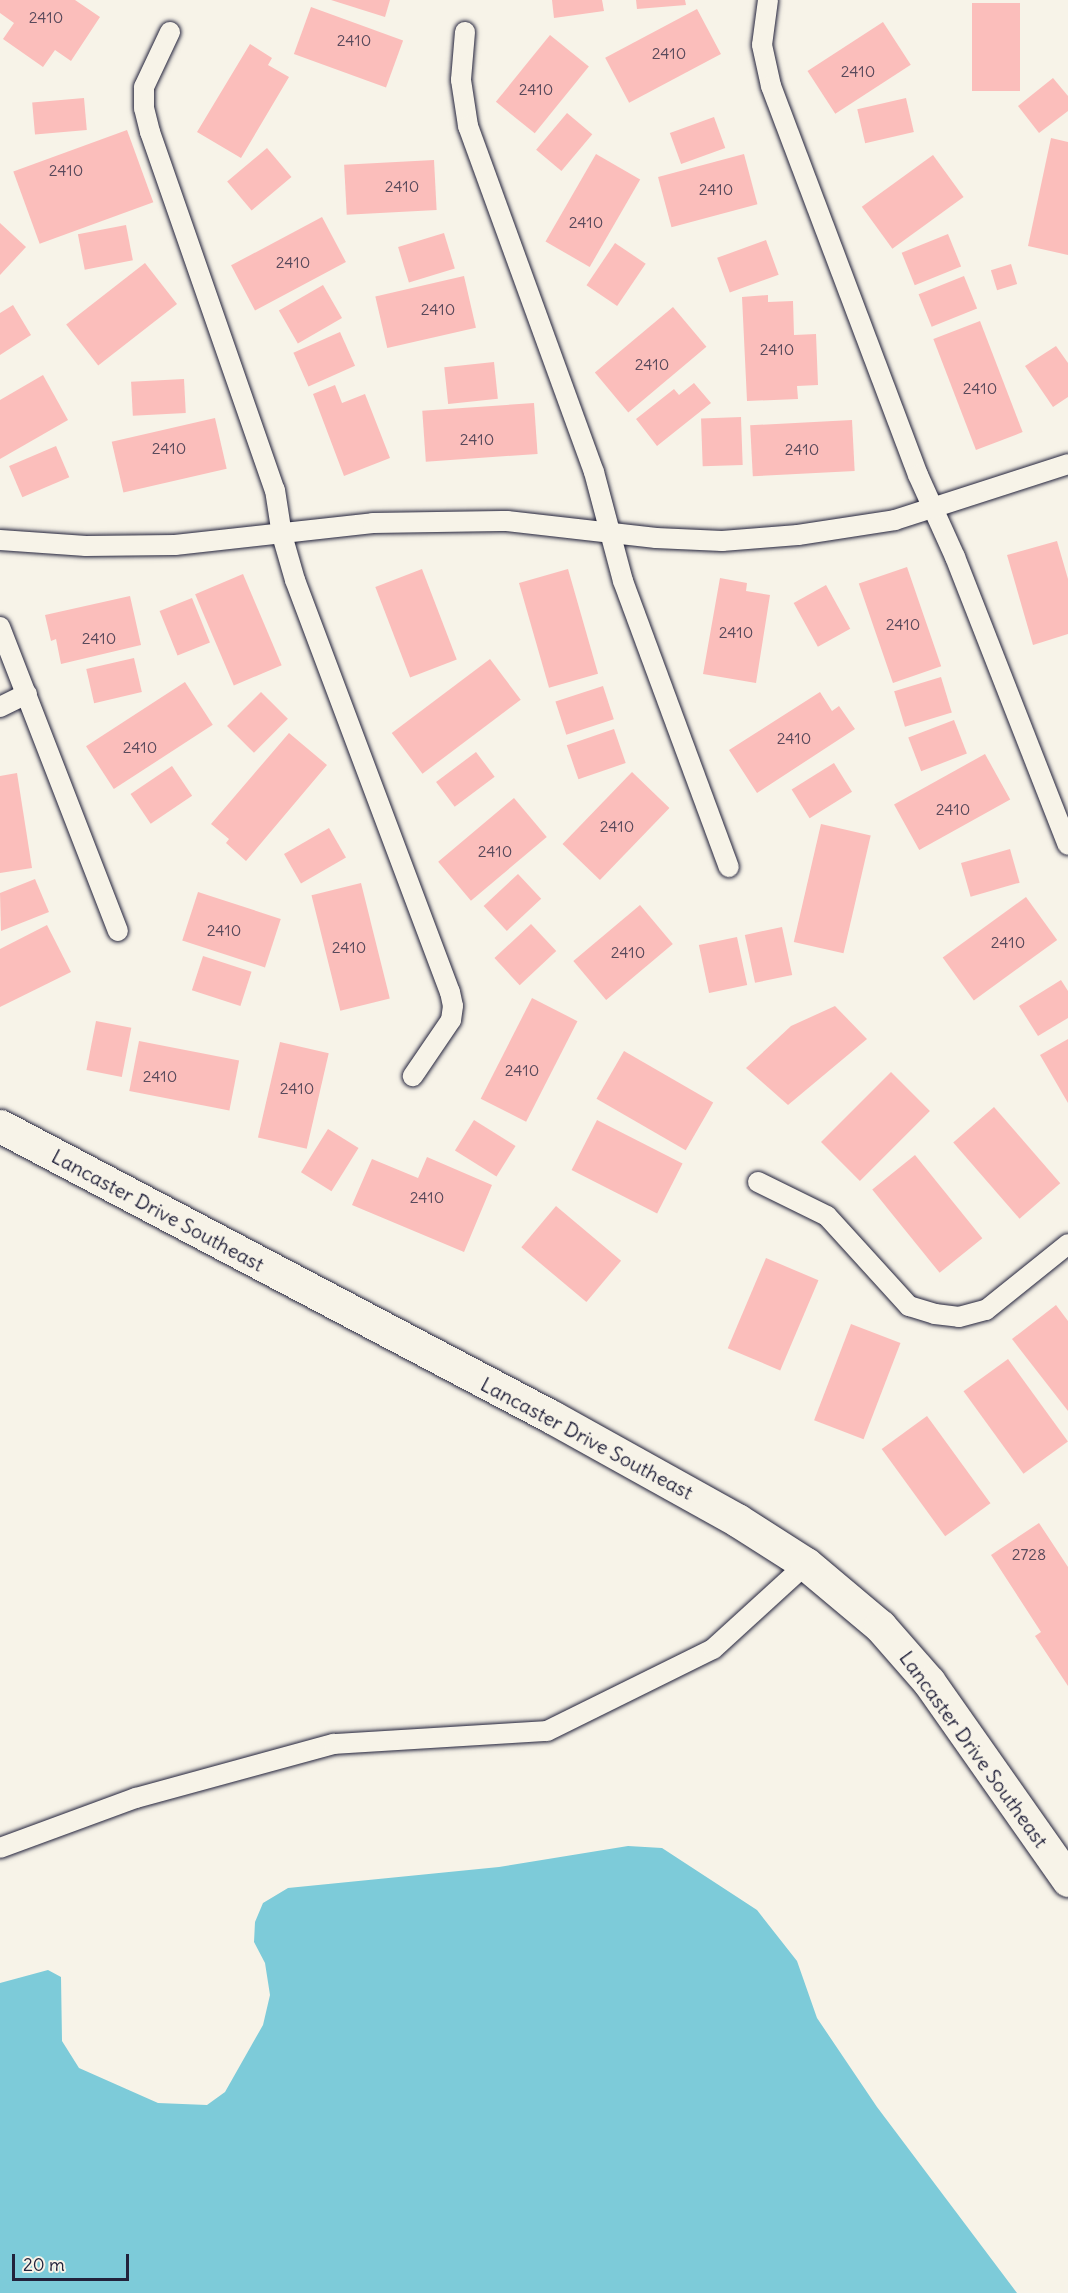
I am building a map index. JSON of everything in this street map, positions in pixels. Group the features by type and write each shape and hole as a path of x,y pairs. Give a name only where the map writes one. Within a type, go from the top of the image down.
{"main road":[{"name":"Lancaster Drive Southeast","path":"0,1126 552,1417 737,1520 806,1564 880,1626 929,1682 1068,1880"}],"lane":[{"path":"768,0 762,45 771,86 932,507 959,568 1068,845"},
{"path":"170,32 144,87 144,108 275,490 282,535 295,580 450,992 453,1006 452,1020 413,1076"},
{"path":"465,32 461,80 468,126 594,472 623,580 729,867"},
{"path":"0,540 86,546 175,545 282,535 325,527 436,521 507,521 722,541 787,536 884,522 1068,464"},
{"path":"0,627 118,931"},
{"path":"0,707 27,694"},
{"path":"758,1182 827,1216 909,1306 935,1314 959,1317 986,1310 1068,1244"},
{"path":"0,1848 136,1798 334,1744 547,1731 713,1649 806,1564"}],"water":[{"path":"628,1846 662,1848 757,1910 797,1961 817,2018 877,2107 1017,2293 0,2293 0,1983 48,1970 61,1977 62,2041 79,2068 158,2103 207,2105 225,2092 263,2025 270,1995 265,1963 254,1942 255,1922 263,1903 288,1888 499,1867"}],"building":[{"path":"0,0 75,0 100,17 71,61 55,50 43,67 3,39 14,23 0,13"},
{"path":"331,0 390,0 385,17"},
{"path":"552,0 602,0 604,11 554,18"},
{"path":"636,0 685,0 686,5 637,9"},
{"path":"972,3 1020,3 1020,91 972,91"},
{"path":"311,7 403,41 386,88 294,54"},
{"path":"697,9 721,54 629,103 605,58"},
{"path":"883,22 911,65 835,114 808,71"},
{"path":"550,35 589,66 535,133 496,102"},
{"path":"250,44 272,58 268,65 289,77 241,158 197,132"},
{"path":"1053,78 1068,96 1068,111 1039,133 1018,106"},
{"path":"84,98 87,130 35,134 32,103"},
{"path":"906,98 914,132 865,143 857,109"},
{"path":"567,113 592,134 561,171 536,150"},
{"path":"714,117 725,148 681,164 670,133"},
{"path":"127,130 153,202 40,244 13,171"},
{"path":"1051,138 1068,142 1068,255 1028,246"},
{"path":"267,148 291,177 252,211 227,181"},
{"path":"596,154 640,180 590,267 546,241"},
{"path":"744,154 757,204 671,227 658,177"},
{"path":"933,155 964,197 892,249 862,207"},
{"path":"434,160 437,210 347,215 344,165"},
{"path":"322,217 346,262 255,310 231,265"},
{"path":"0,223 26,247 0,275"},
{"path":"126,225 133,260 85,270 78,234"},
{"path":"444,233 455,268 409,282 398,247"},
{"path":"948,234 961,266 915,285 902,253"},
{"path":"766,240 779,275 730,293 717,258"},
{"path":"615,243 646,264 617,306 586,285"},
{"path":"145,263 177,304 98,366 66,325"},
{"path":"1011,264 1017,284 997,290 991,270"},
{"path":"464,276 476,328 387,348 375,296"},
{"path":"964,276 977,308 932,327 919,294"},
{"path":"323,285 342,318 298,343 279,310"},
{"path":"768,295 768,302 793,301 794,335 816,334 818,385 797,386 798,399 747,401 742,297"},
{"path":"13,305 31,335 0,355 0,313"},
{"path":"673,307 706,347 628,412 595,373"},
{"path":"980,321 1023,432 976,450 933,339"},
{"path":"340,332 355,366 308,387 293,353"},
{"path":"1056,346 1068,363 1068,397 1053,407 1025,366"},
{"path":"494,362 498,399 448,404 444,367"},
{"path":"43,375 68,420 0,459 0,400"},
{"path":"184,379 186,413 133,416 131,382"},
{"path":"694,383 711,403 657,446 636,419 674,389 679,395"},
{"path":"335,385 342,403 365,394 390,458 344,476 313,394"},
{"path":"534,403 538,454 426,462 422,411"},
{"path":"741,417 743,465 703,466 701,418"},
{"path":"215,418 227,469 123,493 112,442"},
{"path":"852,420 855,471 753,476 750,425"},
{"path":"56,446 69,477 22,497 9,466"},
{"path":"1057,541 1068,579 1068,634 1033,645 1007,555"},
{"path":"907,567 941,666 893,683 859,584"},
{"path":"422,569 457,660 410,677 375,587"},
{"path":"568,569 598,674 549,688 519,583"},
{"path":"243,574 282,665 234,685 195,594"},
{"path":"720,578 747,583 746,591 770,595 756,683 703,674"},
{"path":"826,585 850,629 818,647 794,603"},
{"path":"130,596 141,645 61,664 56,639 51,641 45,615"},
{"path":"192,598 210,643 178,656 160,611"},
{"path":"134,658 142,692 94,703 86,669"},
{"path":"490,659 521,700 422,774 392,733"},
{"path":"941,677 952,712 905,727 894,691"},
{"path":"185,682 213,725 114,789 86,746"},
{"path":"603,686 614,719 566,735 555,701"},
{"path":"261,692 288,719 254,753 227,726"},
{"path":"820,692 832,711 839,706 855,729 757,793 729,750"},
{"path":"954,720 967,754 921,771 908,738"},
{"path":"614,729 626,763 578,779 567,745"},
{"path":"289,733 327,765 246,861 226,843 229,839 211,824"},
{"path":"476,752 495,777 455,807 436,782"},
{"path":"985,754 1010,799 919,850 894,804"},
{"path":"834,763 852,792 810,818 792,789"},
{"path":"172,766 192,796 151,824 131,794"},
{"path":"632,772 669,808 600,880 563,844"},
{"path":"17,773 32,868 0,873 0,776"},
{"path":"514,798 547,837 471,901 438,862"},
{"path":"821,824 871,835 843,953 794,942"},
{"path":"329,828 346,857 301,883 284,854"},
{"path":"1010,849 1020,883 971,897 961,863"},
{"path":"518,874 541,899 507,931 484,906"},
{"path":"35,879 49,912 1,931 0,893"},
{"path":"361,883 390,998 340,1011 312,895"},
{"path":"198,892 281,919 265,967 182,941"},
{"path":"1026,897 1057,940 974,1000 943,958"},
{"path":"640,905 673,944 606,1000 573,961"},
{"path":"531,924 556,951 520,985 494,958"},
{"path":"47,925 71,972 0,1007 0,949"},
{"path":"782,927 792,975 755,983 745,935"},
{"path":"737,937 747,985 709,993 699,945"},
{"path":"203,956 252,972 240,1006 192,990"},
{"path":"1061,980 1068,991 1068,1018 1038,1036 1019,1006"},
{"path":"532,998 577,1021 526,1122 481,1099"},
{"path":"835,1006 867,1039 788,1105 746,1068 791,1026"},
{"path":"96,1021 131,1028 122,1077 86,1070"},
{"path":"1068,1039 1068,1103 1040,1055"},
{"path":"139,1041 239,1060 229,1111 129,1091"},
{"path":"280,1042 329,1053 307,1149 258,1137"},
{"path":"624,1051 713,1102 686,1150 596,1099"},
{"path":"891,1072 930,1111 860,1181 821,1142"},
{"path":"994,1107 1060,1183 1020,1219 953,1142"},
{"path":"474,1120 516,1146 496,1176 455,1151"},
{"path":"597,1120 683,1164 657,1213 572,1170"},
{"path":"328,1129 359,1148 332,1191 301,1172"},
{"path":"915,1155 982,1238 940,1273 872,1190"},
{"path":"427,1157 492,1185 464,1252 352,1205 372,1159 418,1178"},
{"path":"556,1206 621,1261 586,1302 521,1247"},
{"path":"766,1258 818,1280 780,1370 728,1348"},
{"path":"1056,1305 1068,1321 1068,1411 1012,1339"},
{"path":"851,1324 900,1343 864,1439 814,1420"},
{"path":"1008,1359 1068,1442 1023,1474 964,1391"},
{"path":"927,1416 990,1503 945,1536 882,1449"},
{"path":"1039,1523 1068,1567 1068,1686 1035,1636 1041,1632 991,1555"}]}
